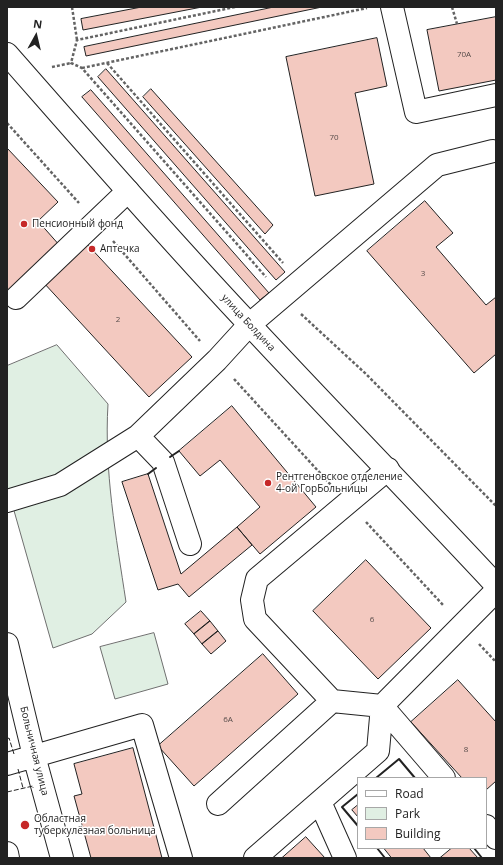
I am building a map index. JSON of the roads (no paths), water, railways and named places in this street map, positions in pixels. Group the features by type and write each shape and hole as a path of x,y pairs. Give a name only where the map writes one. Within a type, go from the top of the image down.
{"main road":[{"path":"392,7 416,112 496,95"},
{"name":"улица Болдина","path":"7,54 249,325 388,469 496,585"},
{"path":"7,501 60,486 138,436 217,360 249,325 437,165 493,151"},
{"path":"16,298 128,191"},
{"path":"138,436 163,462 190,544"},
{"path":"388,469 257,578 252,600 255,619 332,701 382,706 443,777"},
{"path":"255,858 378,751 382,706 496,591"},
{"name":"Больничная улица","path":"7,644 34,756 62,858"},
{"path":"218,804 332,701"},
{"path":"7,764 142,725 181,858"},
{"path":"320,802 345,858"},
{"path":"7,853 8,858"}],"place":[{"name":"Пенсионный фонд","path":"24,224"},
{"name":"Аптечка","path":"92,249"},
{"name":"Рентгеновское отделение 4-ой ГорБольницы","path":"268,483"},
{"name":"Областная туберкулёзная больница","path":"25,825"}]}
